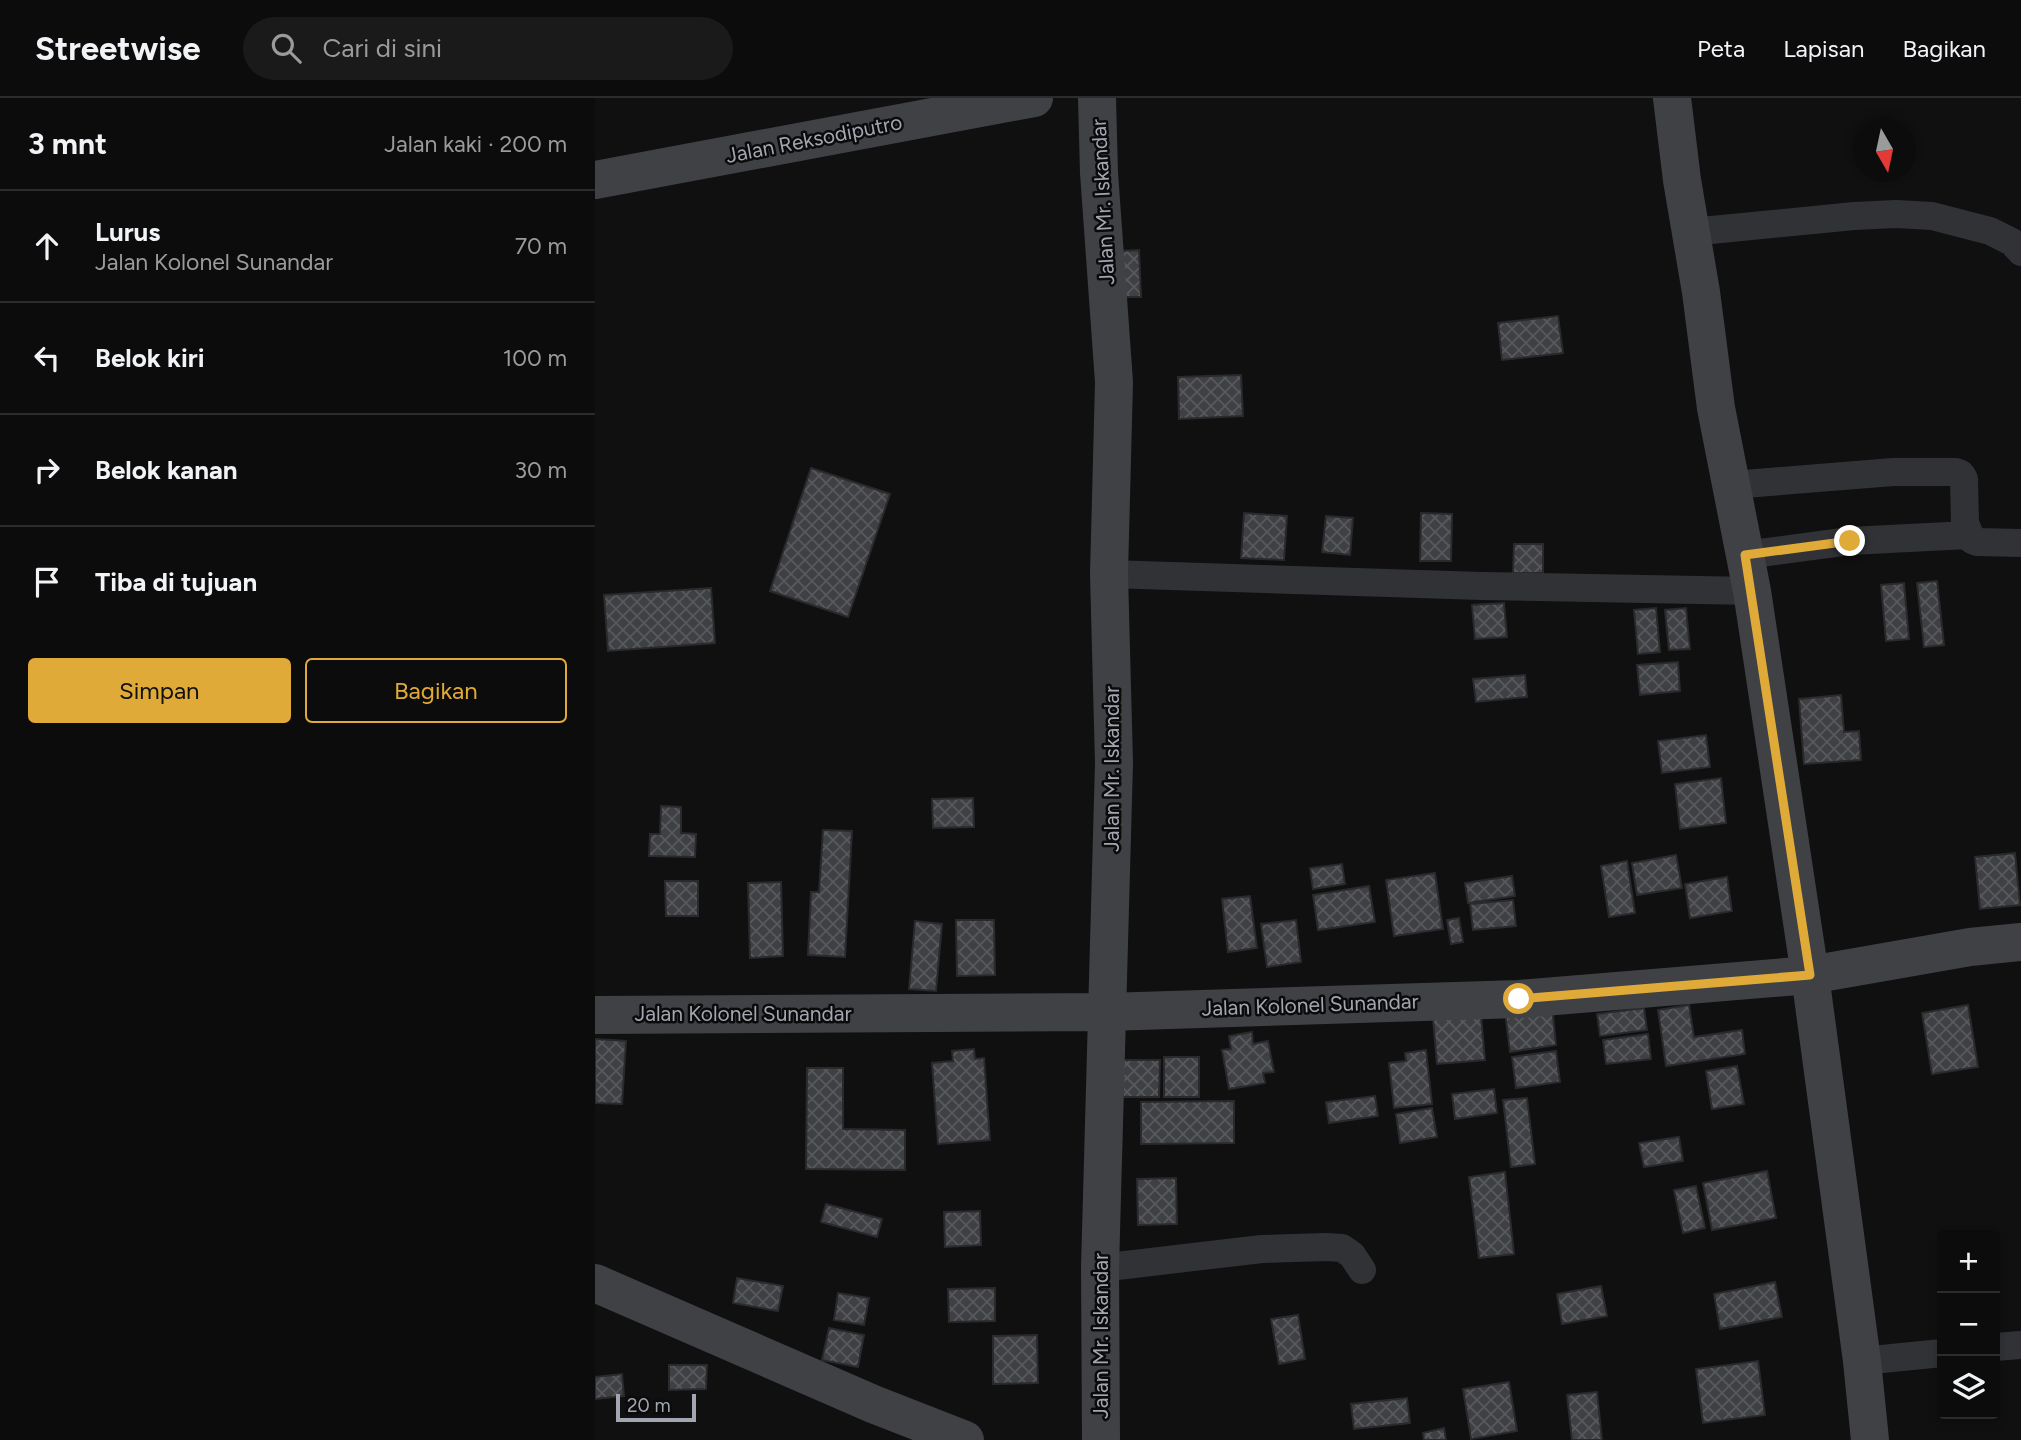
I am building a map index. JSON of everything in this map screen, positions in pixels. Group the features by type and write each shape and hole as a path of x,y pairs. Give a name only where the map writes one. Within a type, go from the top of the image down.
{"main road":[{"name":"Jalan Reksodiputro","path":"595,180 1034,98"},
{"name":"Jalan Mr. Iskandar","path":"1097,98 1098,173 1114,382 1109,574 1114,763 1101,1268 1101,1440"},
{"path":"1672,98 1716,408 1752,591 1810,975 1863,1361 1870,1440"},
{"name":"Jalan Kolonel Sunandar","path":"595,1015 1107,1012 1519,999 1810,975 1970,947 2021,942"},
{"path":"595,1283 873,1404 965,1440"}],"street":[{"path":"1691,232 1854,216 1932,216 1990,231 2012,242 2021,252"},
{"path":"1731,485 1893,472 1956,472 1964,479 1965,523 1968,535 1977,542 2021,543"},
{"path":"1745,555 1850,541 1968,535"},
{"path":"1109,574 1752,591"},
{"path":"1101,1268 1262,1249 1326,1247 1342,1248 1352,1255 1362,1270"},
{"path":"2000,1347 2021,1345"},
{"path":"1863,1361 1937,1354"}],"building":[{"path":"1139,250 1141,297 1120,297 1119,251"},
{"path":"1558,316 1563,353 1502,360 1498,323"},
{"path":"1241,375 1243,416 1179,419 1178,377"},
{"path":"811,468 890,494 848,617 770,591"},
{"path":"1244,513 1287,516 1284,560 1241,558"},
{"path":"1421,513 1452,514 1451,561 1420,561"},
{"path":"1326,516 1353,518 1350,555 1322,552"},
{"path":"1514,544 1543,544 1543,573 1513,573"},
{"path":"1937,581 1944,645 1924,647 1917,583"},
{"path":"1904,583 1909,639 1886,641 1881,585"},
{"path":"711,588 715,643 608,651 604,595"},
{"path":"1504,603 1507,637 1475,639 1472,605"},
{"path":"1656,608 1660,652 1638,654 1634,610"},
{"path":"1686,608 1690,649 1669,650 1665,610"},
{"path":"1678,662 1680,691 1640,695 1637,665"},
{"path":"1525,675 1527,697 1476,702 1473,679"},
{"path":"1841,695 1844,732 1859,731 1861,760 1804,764 1799,699"},
{"path":"1706,735 1710,767 1662,773 1658,741"},
{"path":"1721,778 1726,823 1680,829 1675,784"},
{"path":"973,798 974,827 933,828 932,799"},
{"path":"661,806 681,807 681,833 696,834 695,857 649,856 650,834 660,834"},
{"path":"823,830 852,831 845,957 808,955 811,892 819,892"},
{"path":"2015,853 2020,905 1980,909 1975,857"},
{"path":"1676,855 1682,888 1637,895 1632,863"},
{"path":"1627,861 1635,913 1609,917 1601,866"},
{"path":"1342,864 1345,884 1313,889 1310,868"},
{"path":"1435,873 1443,929 1394,936 1386,880"},
{"path":"1512,876 1515,896 1468,903 1465,883"},
{"path":"1727,877 1732,911 1690,918 1685,884"},
{"path":"665,881 698,881 698,916 666,916"},
{"path":"781,882 783,956 750,958 748,883"},
{"path":"1369,886 1375,922 1318,930 1313,895"},
{"path":"1250,896 1257,948 1228,952 1222,899"},
{"path":"1513,900 1516,926 1473,930 1470,904"},
{"path":"1459,918 1463,942 1451,944 1447,920"},
{"path":"956,920 994,920 995,975 957,976"},
{"path":"1296,920 1301,962 1267,967 1261,924"},
{"path":"915,921 942,924 936,991 909,989"},
{"path":"1689,1005 1694,1037 1742,1030 1745,1054 1666,1066 1658,1010"},
{"path":"1968,1005 1978,1067 1932,1074 1922,1013"},
{"path":"1552,1006 1556,1045 1510,1052 1505,1012"},
{"path":"1644,1008 1647,1030 1600,1036 1597,1014"},
{"path":"1481,1015 1485,1060 1437,1064 1433,1019"},
{"path":"1252,1032 1253,1044 1268,1041 1274,1072 1263,1073 1265,1083 1229,1089 1222,1050 1231,1049 1229,1036"},
{"path":"1648,1034 1651,1059 1606,1064 1603,1040"},
{"path":"595,1039 626,1041 622,1104 595,1103"},
{"path":"974,1049 975,1059 984,1058 990,1140 938,1144 932,1063 953,1061 952,1051"},
{"path":"1426,1050 1432,1104 1394,1108 1389,1063 1406,1061 1405,1053"},
{"path":"1556,1051 1560,1082 1516,1088 1512,1057"},
{"path":"1164,1057 1199,1057 1199,1097 1164,1097"},
{"path":"1123,1060 1160,1060 1159,1097 1123,1097"},
{"path":"1737,1066 1744,1104 1712,1109 1706,1071"},
{"path":"807,1068 843,1068 843,1129 905,1130 905,1170 806,1169"},
{"path":"1494,1089 1497,1113 1455,1119 1452,1094"},
{"path":"1375,1096 1378,1116 1329,1123 1326,1102"},
{"path":"1527,1098 1535,1164 1511,1167 1503,1100"},
{"path":"1234,1101 1234,1143 1141,1144 1141,1102"},
{"path":"1432,1108 1437,1137 1400,1143 1396,1114"},
{"path":"1679,1137 1683,1161 1644,1167 1639,1143"},
{"path":"1767,1171 1776,1218 1712,1230 1703,1183"},
{"path":"1505,1172 1514,1254 1479,1258 1469,1177"},
{"path":"1176,1178 1177,1224 1138,1225 1137,1179"},
{"path":"1696,1186 1705,1228 1683,1233 1674,1190"},
{"path":"826,1204 882,1219 877,1237 821,1222"},
{"path":"980,1211 981,1245 945,1247 944,1212"},
{"path":"737,1278 783,1286 778,1311 733,1303"},
{"path":"1775,1282 1782,1317 1720,1329 1714,1294"},
{"path":"1601,1286 1607,1316 1562,1324 1557,1294"},
{"path":"995,1288 995,1321 949,1322 948,1289"},
{"path":"838,1293 869,1298 864,1325 834,1320"},
{"path":"1298,1315 1305,1359 1279,1364 1271,1319"},
{"path":"829,1328 864,1335 858,1367 822,1360"},
{"path":"1037,1335 1038,1383 993,1384 993,1336"},
{"path":"1758,1361 1765,1415 1703,1423 1696,1369"},
{"path":"669,1365 707,1365 706,1389 669,1390"},
{"path":"622,1374 624,1396 595,1399 595,1377"},
{"path":"1509,1382 1517,1431 1471,1439 1463,1389"},
{"path":"1597,1392 1602,1440 1572,1440 1567,1395"},
{"path":"1407,1398 1410,1423 1354,1429 1351,1404"},
{"path":"1444,1428 1446,1440 1424,1440 1423,1433"}],"route":[{"path":"1519,999 1810,975 1745,555 1850,541"}]}
